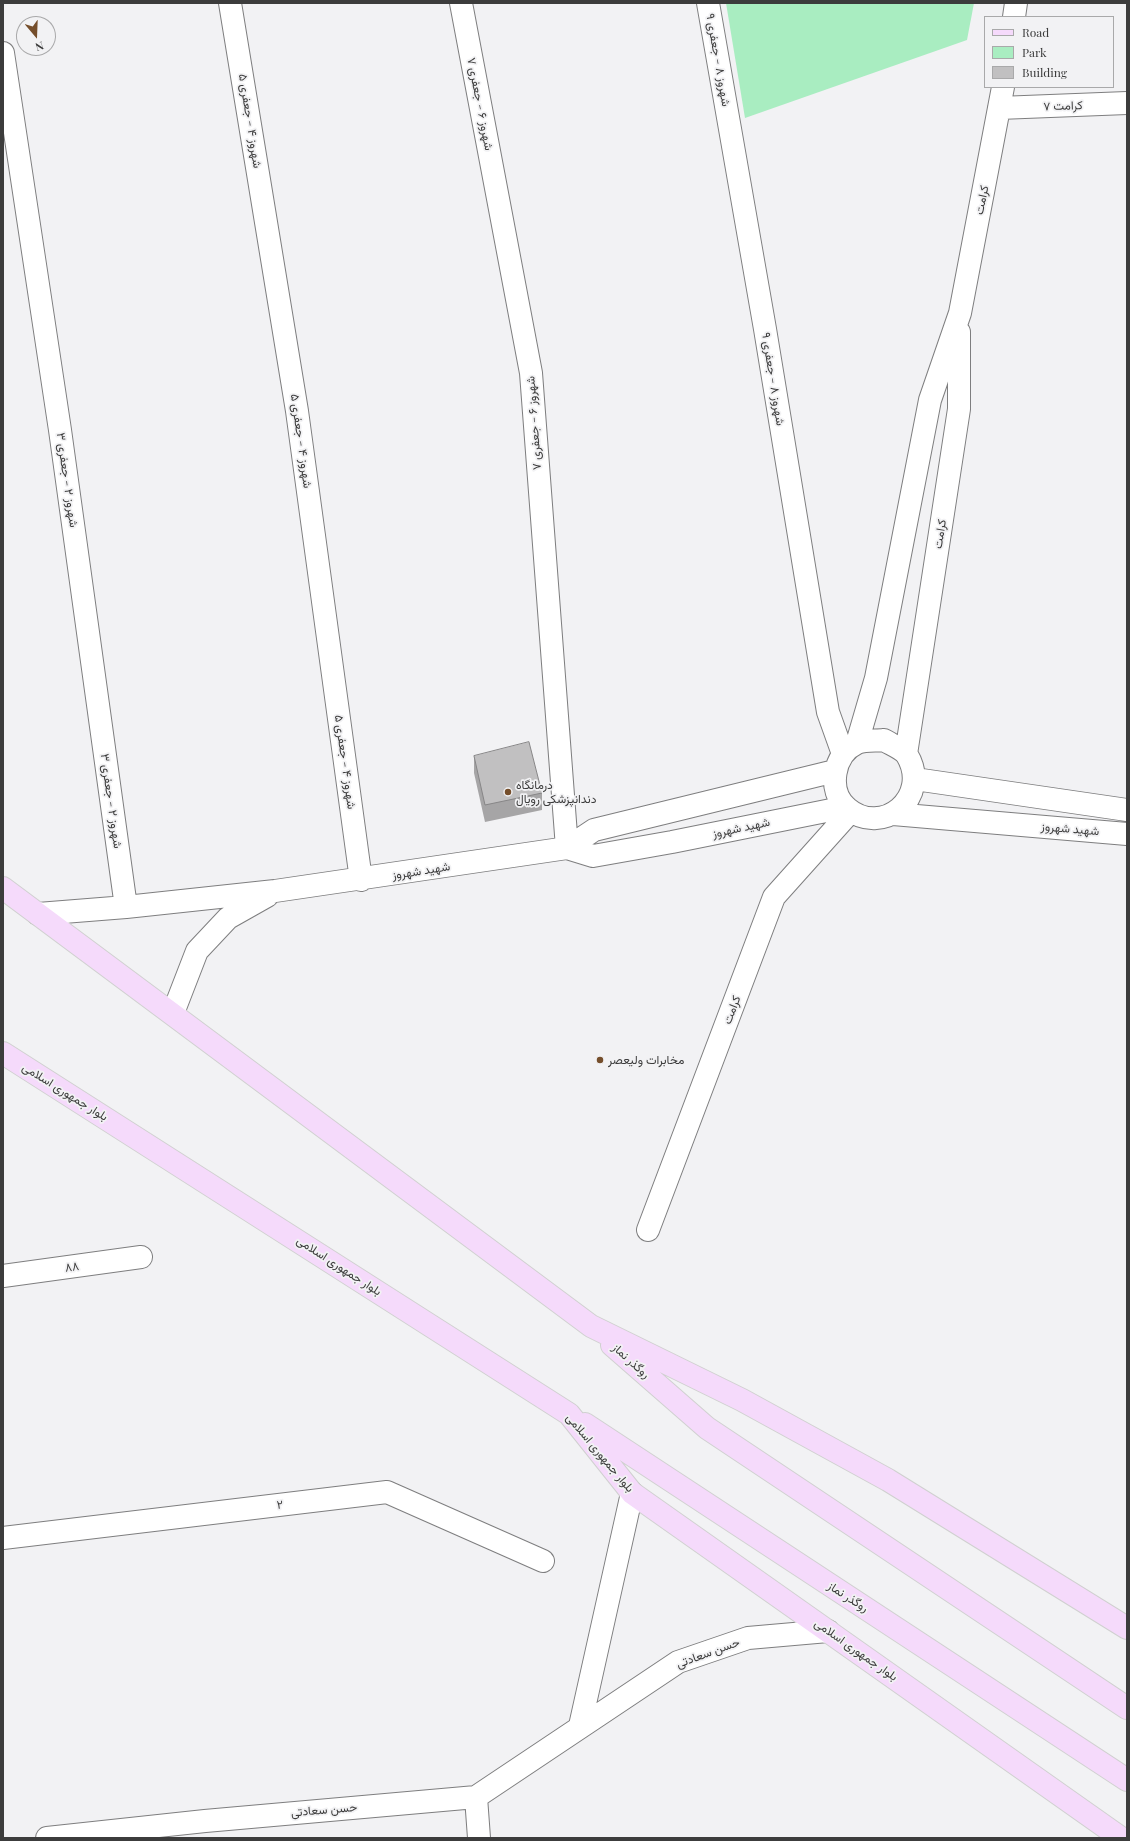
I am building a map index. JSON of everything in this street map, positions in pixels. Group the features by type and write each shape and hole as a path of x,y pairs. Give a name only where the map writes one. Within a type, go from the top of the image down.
{"main road":[{"path":"3,888 173,1013 591,1326 742,1400 888,1480 1127,1628"},
{"name":"بلوار جمهوری اسلامی","path":"3,1053 569,1414 632,1493 1121,1838"},
{"name":"روگذر نماز","path":"591,1326 707,1428 1127,1708"},
{"name":"روگذر نماز","path":"569,1414 1127,1780"}],"street":[{"name":"شهروز ۴ - جعفری ۵","path":"230,3 297,411 361,880"},
{"name":"شهروز ۶ - جعفری ۷","path":"461,3 531,373 566,848"},
{"name":"شهروز ۸ - جعفری ۹","path":"708,3 765,329 828,712 845,756"},
{"path":"1014,16 1016,3"},
{"name":"شهروز ۲ - جعفری ۳","path":"3,53 59,422 126,907"},
{"name":"کرامت","path":"845,756 876,678 930,400 960,313 1003,88"},
{"name":"کرامت ۷","path":"1000,108 1127,103"},
{"name":"کرامت","path":"906,754 959,409 960,313"},
{"path":"884,740 906,754 915,779 909,800 893,814 872,818 849,809 841,800 836,786 845,756 884,740"},
{"name":"شهید شهروز","path":"38,914 126,907 275,891 361,880 566,848 594,830 845,756"},
{"name":"شهید شهروز","path":"915,779 1127,810"},
{"name":"شهید شهروز","path":"566,848 593,856 849,809"},
{"name":"کرامت","path":"648,1230 774,897 849,809"},
{"name":"شهید شهروز","path":"893,814 1127,834"},
{"path":"173,1013 197,951 228,918 275,891"},
{"name":"۸۸","path":"3,1276 141,1257"},
{"name":"۲","path":"3,1538 387,1492 543,1561"},
{"path":"580,1726 632,1493"},
{"name":"حسن سعادتی","path":"47,1838 206,1829 476,1797 580,1726 678,1662 748,1638 828,1631"},
{"path":"476,1797 478,1838"}],"green space":[{"path":"726,3 974,3 967,40 745,118"}],"building":[{"name":"درمانگاه دندانپزشکی رویال","path":"529,742 542,793 485,805 474,756"}],"place":[{"name":"درمانگاه دندانپزشکی رویال","path":"508,792"},
{"name":"مخابرات ولیعصر","path":"600,1060"}]}
